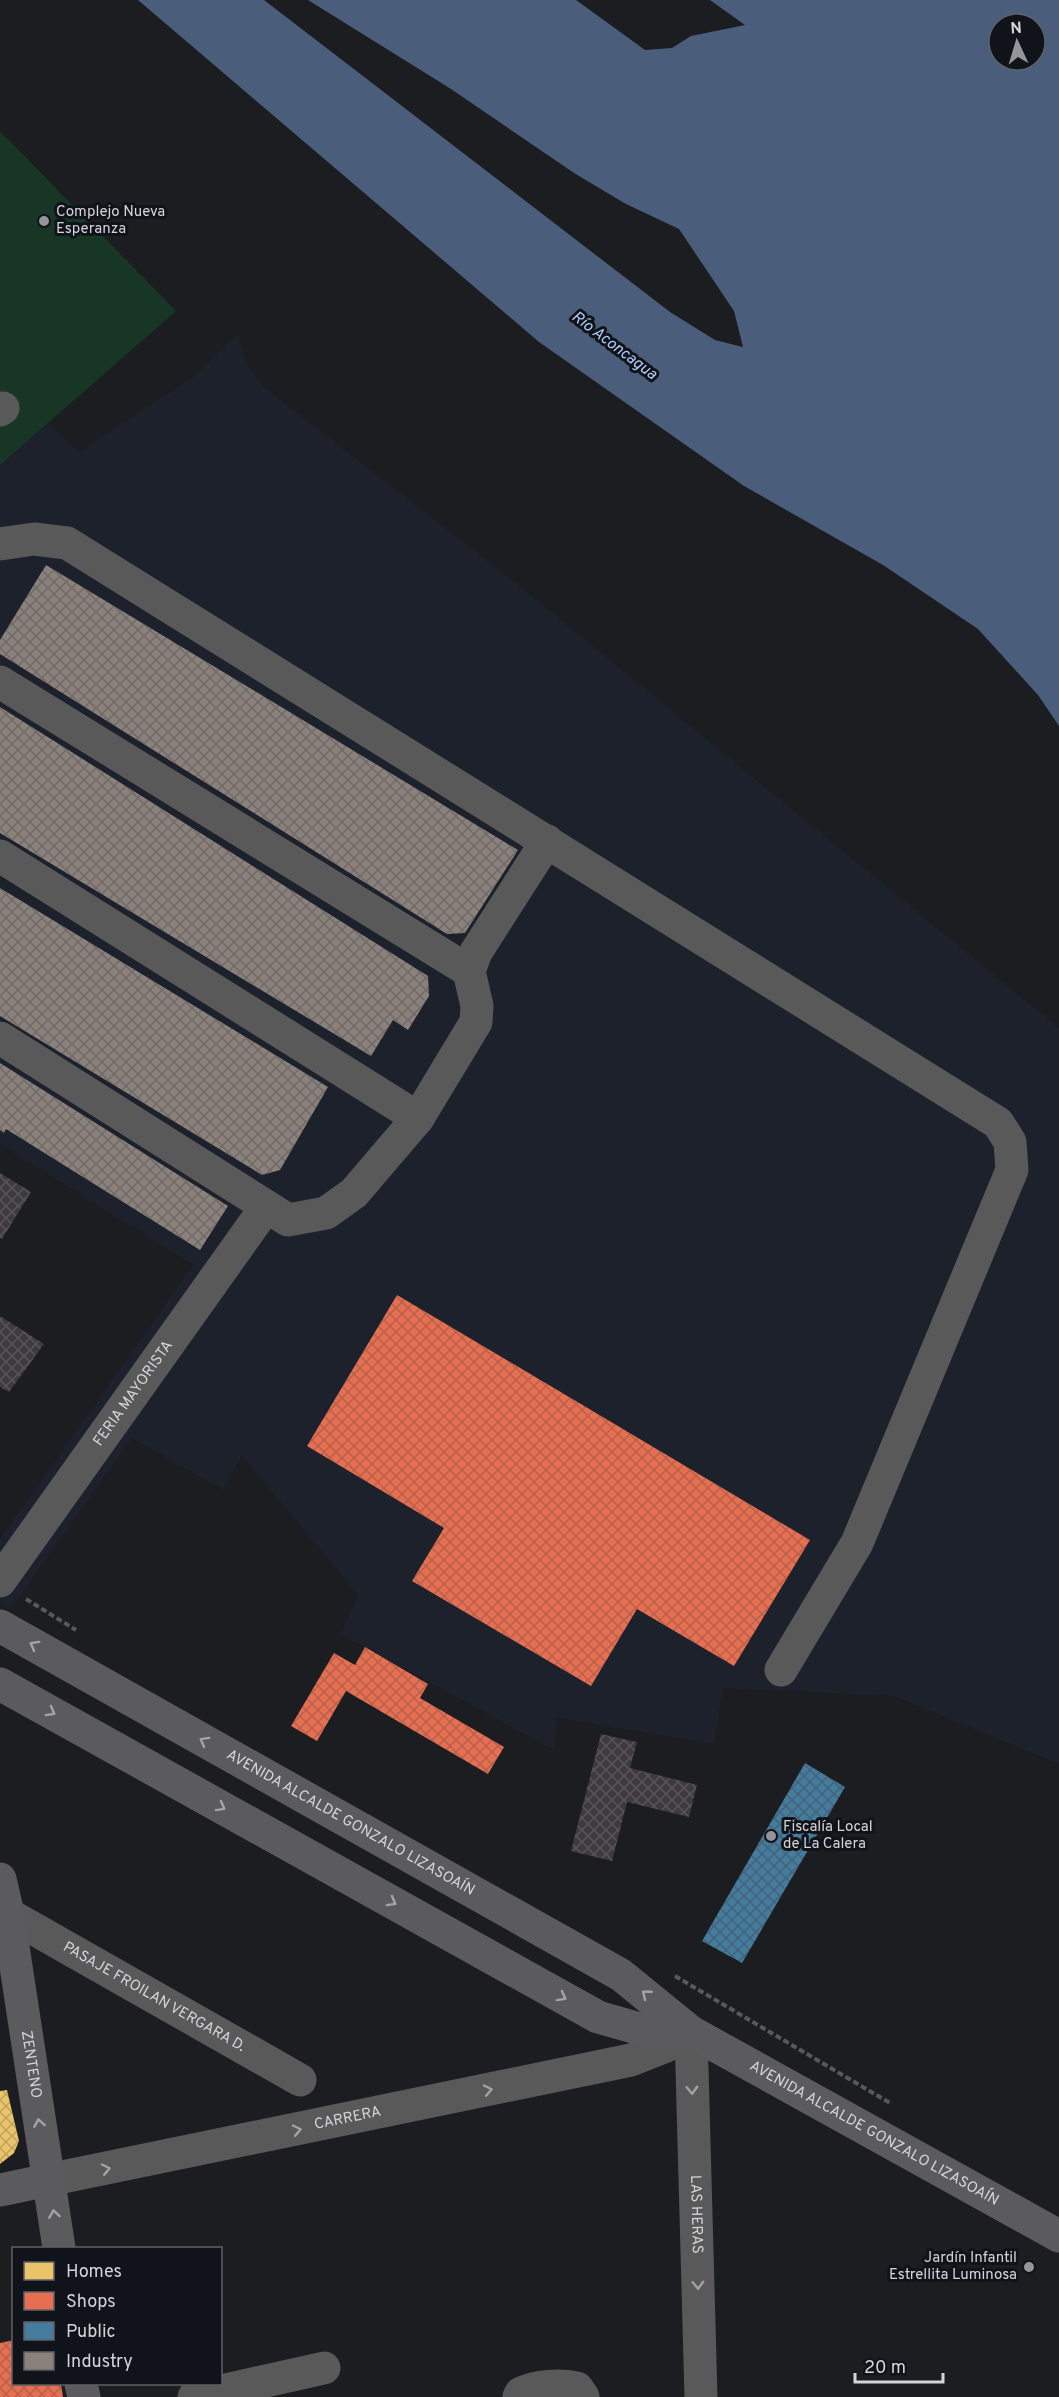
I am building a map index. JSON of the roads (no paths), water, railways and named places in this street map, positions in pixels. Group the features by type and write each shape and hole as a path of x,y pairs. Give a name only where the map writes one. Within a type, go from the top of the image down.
{"main road":[{"name":"AVENIDA ALCALDE GONZALO LIZASOAÍN","path":"0,1626 621,1975 691,2032 1059,2236"},
{"name":"AVENIDA ALCALDE GONZALO LIZASOAÍN","path":"0,1684 598,2017 647,2031 691,2032"},
{"name":"ZENTENO","path":"0,1879 8,1914 59,2247"},
{"name":"CARRERA","path":"0,2190 48,2180"}],"street":[{"path":"0,544 34,538 67,543 998,1123 1010,1142 1012,1170 857,1543 781,1670"},
{"path":"0,682 469,971"},
{"path":"0,1038 288,1220 326,1213 354,1193 418,1118 476,1022 477,1006 469,971 476,951 547,840"},
{"path":"0,856 418,1118"},
{"name":"FERIA MAYORISTA","path":"0,1581 266,1207"},
{"name":"PASAJE FROILAN VERGARA D.","path":"8,1914 300,2080"},
{"name":"CARRERA","path":"48,2180 631,2060 664,2047 691,2032"},
{"name":"LAS HERAS","path":"691,2032 701,2397"},
{"path":"194,2397 324,2368"},
{"path":"519,2397 521,2393 530,2389 566,2385 577,2388 584,2397"}],"water":[{"name":"Río Aconcagua","path":"138,0 264,0 670,312 715,340 743,347 734,311 679,229 626,204 574,173 451,89 308,0 576,0 645,50 672,48 691,36 745,25 710,0 1059,0 1059,726 1038,695 978,629 883,565 744,486 539,342"}],"place":[{"name":"Complejo Nueva Esperanza","path":"44,221"},
{"name":"Fiscalía Local de La Calera","path":"771,1836"},
{"name":"Jardín Infantil Estrellita Luminosa","path":"1029,2267"}]}
